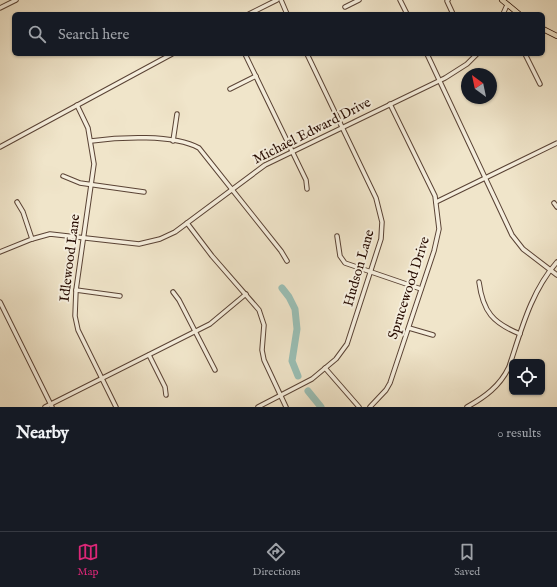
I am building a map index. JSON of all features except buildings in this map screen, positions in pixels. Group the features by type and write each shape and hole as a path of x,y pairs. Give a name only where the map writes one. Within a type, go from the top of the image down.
{"main road":[{"path":"502,0 516,12"},
{"path":"545,29 557,36"}],"street":[{"path":"0,8 16,0"},
{"path":"253,12 277,0"},
{"path":"281,0 286,12"},
{"path":"345,7 359,0"},
{"path":"400,0 406,12"},
{"path":"448,0 447,1 452,12"},
{"path":"504,12 507,5"},
{"path":"0,147 168,56"},
{"path":"246,56 306,180 307,189"},
{"name":"Hudson Lane","path":"258,407 312,379 336,359 347,344 371,272 382,233 381,213 376,198 308,56"},
{"path":"428,56 475,152 485,179 515,239 523,249 557,274"},
{"name":"Michael Edward Drive","path":"0,252 32,239 50,234 139,244 171,235 265,165 440,80 462,68 475,56"},
{"path":"526,56 540,84"},
{"path":"230,88 256,76"},
{"name":"Sprucewood Drive","path":"370,407 388,387 409,328 439,229 436,202 390,104"},
{"name":"Idlewood Lane","path":"77,105 86,122 94,164 74,311 77,326 116,407"},
{"path":"173,141 177,114"},
{"path":"91,142 128,137 173,141 192,145 203,152 281,251 287,261"},
{"path":"436,202 557,143"},
{"path":"63,176 71,180 91,184 144,192"},
{"path":"17,202 23,212 32,239"},
{"path":"554,203 557,207"},
{"path":"187,223 212,256 255,303 262,316 264,325 262,350 264,360 286,407"},
{"path":"337,236 338,252 343,261 421,289"},
{"path":"467,407 490,393 504,377 533,300 551,269 557,262"},
{"path":"480,282 486,306 491,316 498,324 520,334"},
{"path":"76,290 120,296"},
{"path":"174,292 215,370"},
{"path":"45,407 52,406 196,332 219,318 246,294"},
{"path":"0,302 52,406"},
{"path":"409,328 433,335"},
{"path":"149,355 165,387 166,395"},
{"path":"325,368 359,407"}],"waterway":[{"path":"282,288 289,297 295,309 297,329 292,361 298,376"},
{"path":"308,391 321,407"}]}
